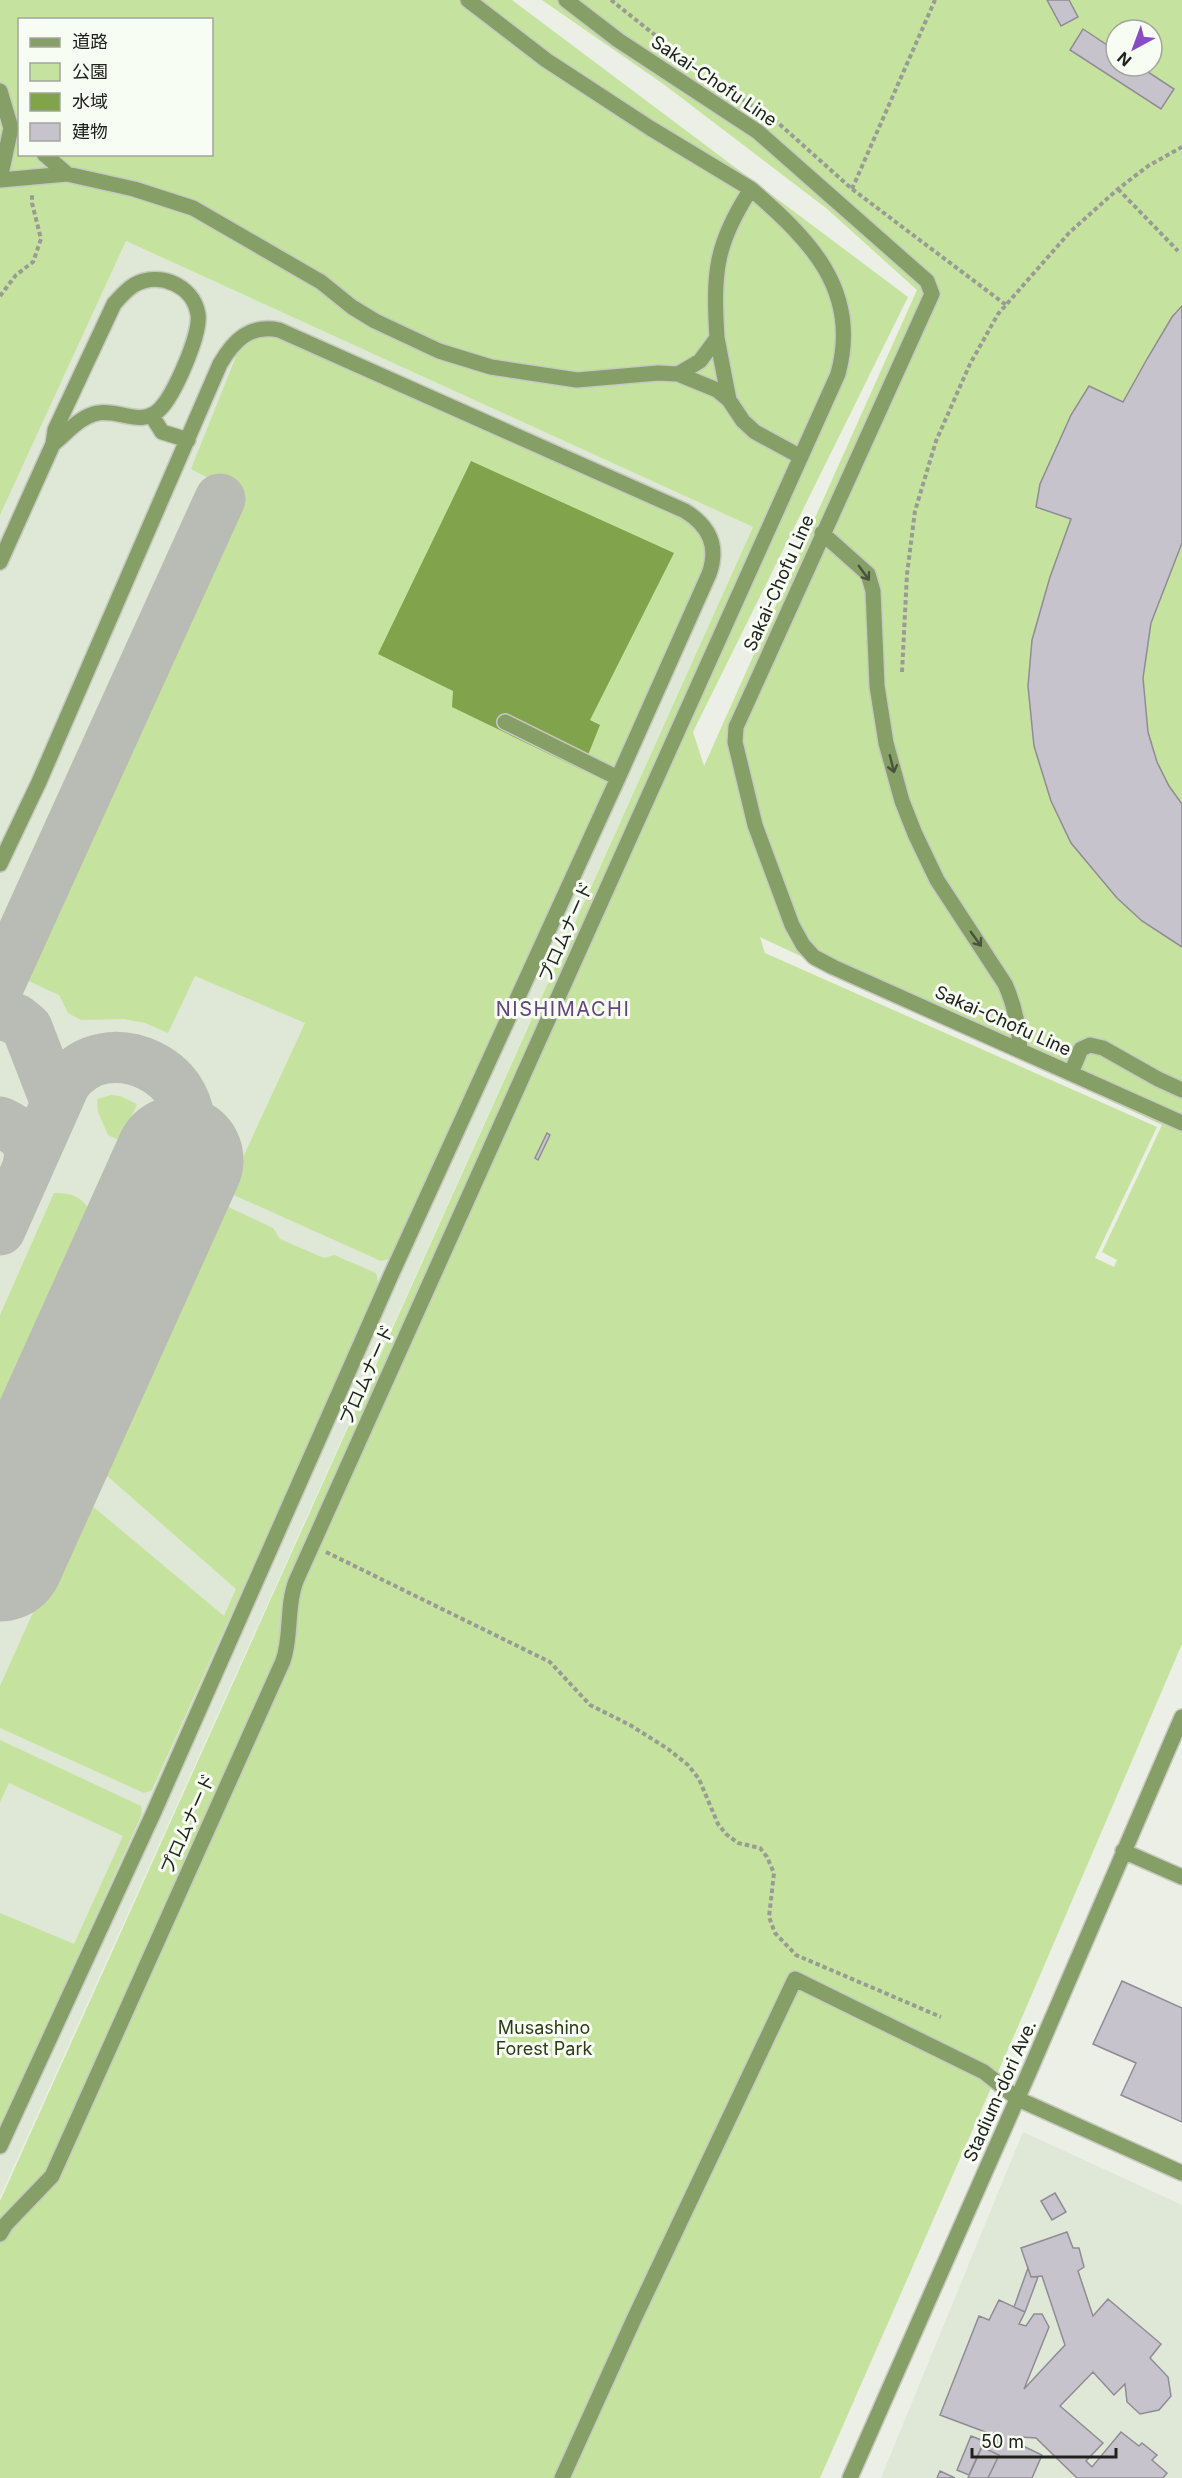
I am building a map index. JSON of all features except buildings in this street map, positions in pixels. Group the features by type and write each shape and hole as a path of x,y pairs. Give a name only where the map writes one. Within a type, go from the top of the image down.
{"street":[{"name":"プロムナード","path":"0,2234 6,2224 52,2176 284,1662 288,1646 293,1588 838,374 844,345 844,317 834,285 806,241 791,224 751,189 650,128 546,60 468,0"},
{"name":"Sakai-Chofu Line","path":"566,0 618,39 758,132 927,281 932,294 735,727 735,742 755,825 792,925 803,945 814,957 1182,1123"},
{"path":"0,91 15,132 0,179 67,174 134,189 193,208 321,282 352,307 375,321 418,342 491,367 576,380 658,372 678,374 705,384 729,400 743,421 755,432 801,456"},
{"path":"46,156 67,174"},
{"path":"729,400 717,338 714,294 716,269 725,235 751,189"},
{"path":"0,562 53,444 55,430 114,304 136,284 152,280 166,280 180,286 192,299 198,317 198,326 165,405 152,416 138,418 95,413 74,426 53,444"},
{"path":"0,864 39,782 220,364 230,348 245,333 260,328 270,328 290,335 674,506 696,518 712,540 712,564 618,778 397,1262 153,1814 0,2146"},
{"path":"678,374 700,361 717,338"},
{"path":"152,416 162,432 188,440"},
{"path":"822,533 868,574 873,591 874,646 886,743 902,801 937,880 1005,984 1013,1000 1019,1029 1020,1050"},
{"path":"505,722 618,778"},
{"path":"1071,1073 1081,1049 1090,1045 1104,1048 1182,1090"},
{"name":"Stadium-dori Ave.","path":"850,2478 1018,2099 1182,1717"},
{"path":"1123,1851 1182,1877"},
{"path":"562,2478 634,2319 795,1979 984,2072 1018,2099 1182,2173"}],"path":[{"path":"852,189 935,0"},
{"path":"902,672 907,574 915,511 936,441 957,392 998,314 1069,233 1118,189 1148,166 1182,147"},
{"path":"0,297 16,275 33,262 41,239 32,203 33,176"},
{"path":"1118,189 1178,251"},
{"path":"312,1545 550,1662 590,1705 630,1725 668,1749 688,1765 699,1779 718,1824 726,1834 738,1843 760,1848 767,1857 774,1873 769,1917 775,1933 796,1955 940,2017"}],"shaded area":[{"path":"126,241 753,527 0,2197 0,514"},
{"path":"1023,2132 1182,2205 1182,2478 881,2478"}],"green space":[{"name":"Musashino Forest Park","path":"0,0 512,0 908,297 693,732 704,766 917,290 826,208 666,86 542,0 1182,0 1182,1644 1023,2015 820,2478 0,2478 0,2201 753,527 126,241 0,515","holes":["760,937 1162,1125 1102,1252 1117,1260 1114,1267 1095,1258 1157,1127 765,953"]},
{"path":"278,334 702,522 715,562 395,1257 381,1261 227,1192 305,1023 195,976 168,1033 145,1023 124,1019 81,1020 68,1013 59,995 24,979 241,495 191,469 237,354 248,339"},
{"path":"111,1095 120,1096 137,1104 121,1141 108,1135 98,1112 97,1099"},
{"path":"54,1193 80,1199 91,1213 0,1419 0,1315"},
{"path":"218,1202 273,1228 280,1239 324,1258 334,1255 376,1273 379,1286 152,1790 144,1793 0,1728 0,1686 84,1499 224,1616 236,1589 97,1467"},
{"path":"0,1740 141,1806 142,1814 0,2128 0,1913 74,1944 123,1836 9,1783 0,1802"}],"water":[{"path":"471,461 674,553 590,720 600,725 582,770 452,707 453,691 378,654"}],"taxiway":[{"path":"0,983 220,499"},
{"path":"0,1014 16,1019 27,1028 56,1103"},
{"path":"0,1230 65,1084 83,1067 104,1058 127,1058 149,1065 168,1078 182,1096 189,1118 186,1143"},
{"path":"0,1122 14,1129 24,1138 29,1149 28,1165"}],"runway":[{"path":"0,1557 179,1160"}],"district":[{"name":"NISHIMACHI","path":"563,1009"}]}
